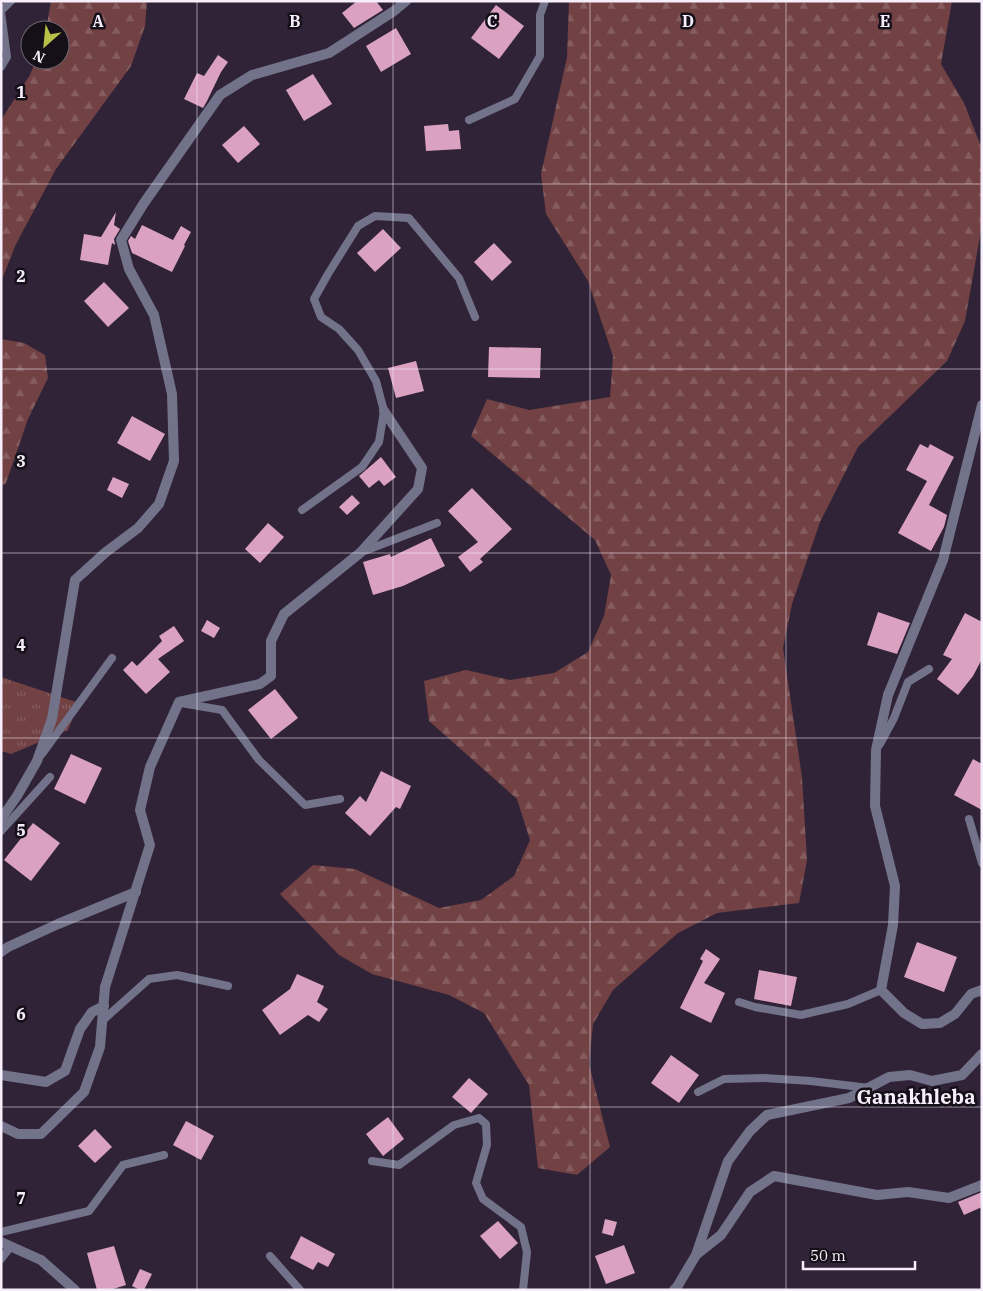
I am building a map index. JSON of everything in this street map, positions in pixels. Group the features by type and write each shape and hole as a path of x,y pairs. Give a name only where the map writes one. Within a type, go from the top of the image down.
{"street":[{"path":"1,819 18,796 37,761 52,719 75,580 106,552 138,528 158,504 174,461 172,394 154,315 129,269 121,240 144,203 220,95 252,76 329,53 394,11 406,1"},
{"path":"982,405 943,560 888,695 876,750 875,806 895,886 893,925 881,990 904,1013 922,1024 940,1023 955,1014 970,994 982,990"},
{"path":"1,1126 18,1134 41,1134 84,1092 100,1047 105,987 150,845 140,810 150,767 179,702 260,684 271,676 271,641 284,614 360,553 418,489 422,468 384,411"},
{"path":"1,952 58,924 136,892"},
{"path":"1,1076 46,1082 65,1071 80,1029 92,1012 104,1006"},
{"path":"674,1290 696,1255 728,1160 750,1131 767,1115 849,1098 889,1077 910,1075 932,1081 962,1075 982,1054"},
{"path":"696,1255 721,1234 750,1192 774,1176 878,1195 908,1192 949,1198 982,1186"},
{"path":"6,1244 41,1260 75,1290"}],"lane":[{"path":"1,67 7,57 1,12 10,1"},
{"path":"469,120 515,99 540,56 540,15 544,1"},
{"path":"302,510 362,467 379,442 384,411 376,381 358,350 339,329 321,316 314,299 358,226 375,216 409,218 459,278 475,317"},
{"path":"360,553 438,523"},
{"path":"37,761 112,658"},
{"path":"876,750 894,718 908,682 929,669"},
{"path":"179,702 222,710 259,760 305,805 340,799"},
{"path":"1,831 50,777"},
{"path":"968,819 982,864"},
{"path":"102,1021 149,979 177,975 228,986"},
{"path":"739,1002 756,1007 801,1014 848,1004 881,990"},
{"path":"698,1092 724,1079 764,1078 869,1088"},
{"path":"372,1161 399,1165 454,1125 479,1118 486,1124 487,1145 476,1183 483,1199 521,1227 527,1252 523,1290"},
{"path":"1,1232 89,1211 123,1165 164,1155"},
{"path":"1,1259 6,1244"},
{"path":"270,1256 300,1290"}],"green space":[{"path":"51,1 147,1 145,26 131,66 56,169 16,244 1,282 1,120 32,70 70,70 70,20 48,20"},
{"path":"569,1 952,1 941,64 964,103 982,149 982,225 965,321 947,361 858,447 820,522 792,604 783,648 802,777 807,860 799,903 717,913 678,933 613,990 593,1024 589,1064 610,1147 577,1175 538,1168 529,1085 484,1013 449,995 372,974 339,955 280,894 313,865 355,869 439,908 481,900 514,876 530,840 517,799 429,721 424,681 466,670 510,680 554,673 588,652 604,616 611,575 595,540 471,436 487,399 529,410 610,397 613,356 588,281 546,214 541,174 567,57"},
{"path":"1,339 24,343 45,355 48,378 28,419 6,483 1,487"},
{"path":"1,677 79,703 68,730 11,754 1,751"}],"building":[{"path":"357,1 376,1 383,10 354,28 342,13"},
{"path":"496,5 524,26 499,59 471,38"},
{"path":"396,28 411,54 381,72 366,46"},
{"path":"218,55 228,62 203,108 184,99 197,73 204,76"},
{"path":"313,74 332,104 304,121 286,90"},
{"path":"448,124 449,131 459,130 461,149 426,151 424,126"},
{"path":"244,126 260,144 238,163 222,145"},
{"path":"116,212 114,225 120,229 114,239 115,245 112,243 108,265 80,260 84,234 101,237"},
{"path":"142,225 173,240 181,226 191,232 172,272 132,253 128,241 131,236 135,239"},
{"path":"383,229 401,248 375,272 357,253"},
{"path":"494,243 512,262 492,281 474,262"},
{"path":"104,282 129,308 108,327 84,301"},
{"path":"489,347 541,348 540,378 488,377"},
{"path":"416,361 424,391 396,398 388,368"},
{"path":"132,416 165,434 150,461 117,443"},
{"path":"920,444 928,448 930,444 954,457 929,505 947,515 944,527 931,551 898,533 927,481 906,470"},
{"path":"381,457 396,477 384,486 379,480 369,488 359,476"},
{"path":"113,477 129,484 122,498 107,490"},
{"path":"472,488 512,529 480,559 483,562 470,572 458,557 478,542 448,511"},
{"path":"352,495 360,503 347,515 339,507"},
{"path":"268,523 284,537 260,563 245,549"},
{"path":"431,538 445,566 403,586 373,595 363,562 390,554 391,557"},
{"path":"878,612 910,623 897,654 867,645"},
{"path":"965,613 982,622 982,659 973,676 958,695 937,679 952,659 943,655"},
{"path":"207,620 220,628 214,638 201,631"},
{"path":"174,626 184,641 158,659 170,672 146,694 123,670 132,661 137,666 162,641 159,636"},
{"path":"275,689 298,718 271,739 248,710"},
{"path":"71,754 102,768 85,804 54,789"},
{"path":"973,759 982,764 982,810 954,795"},
{"path":"381,771 411,786 400,809 396,807 370,836 345,813 360,796 366,802"},
{"path":"33,823 60,843 31,881 4,860"},
{"path":"917,942 957,957 944,992 904,977"},
{"path":"706,949 720,959 704,983 725,993 711,1023 680,1008 703,961 700,959"},
{"path":"759,970 797,977 791,1006 754,999"},
{"path":"297,974 324,986 317,1002 328,1009 319,1022 308,1015 280,1035 262,1010 290,989"},
{"path":"671,1055 699,1075 679,1103 651,1083"},
{"path":"469,1078 488,1094 471,1113 452,1097"},
{"path":"388,1117 404,1139 383,1156 366,1134"},
{"path":"186,1121 214,1136 201,1160 173,1145"},
{"path":"95,1129 112,1147 95,1163 78,1146"},
{"path":"982,1192 982,1207 964,1215 958,1202"},
{"path":"605,1219 617,1222 613,1236 602,1233"},
{"path":"498,1221 518,1243 500,1259 480,1236"},
{"path":"301,1236 335,1254 328,1267 318,1262 313,1270 290,1258"},
{"path":"624,1245 635,1273 606,1284 595,1256"},
{"path":"114,1246 126,1285 110,1290 97,1290 87,1253"},
{"path":"140,1269 152,1274 144,1290 132,1286"}],"district":[{"name":"Ganakhleba","path":"916,1096"}]}
